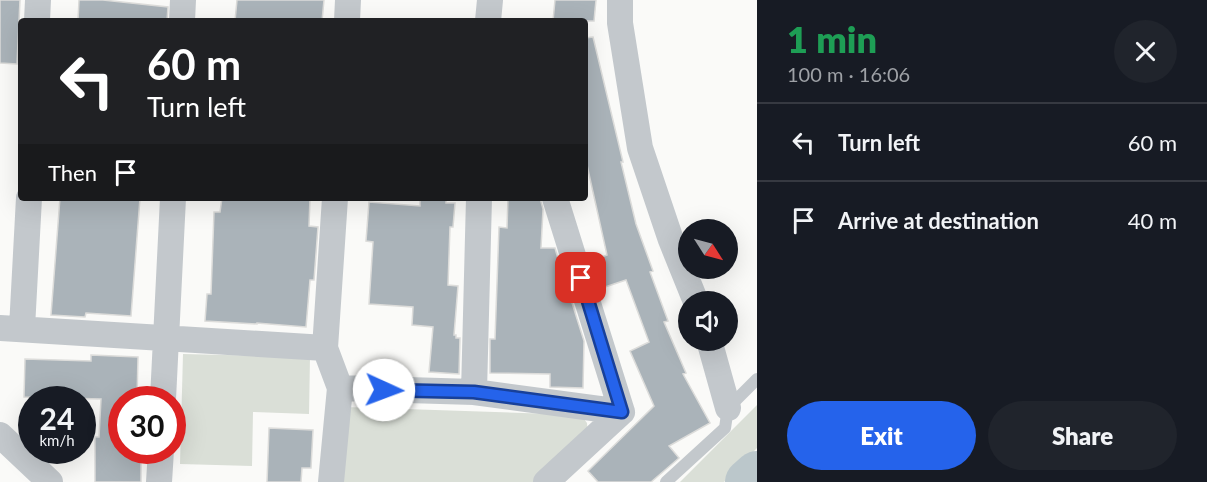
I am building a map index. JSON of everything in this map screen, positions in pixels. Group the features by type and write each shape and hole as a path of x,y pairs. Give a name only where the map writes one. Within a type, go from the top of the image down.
{"street":[{"path":"37,18 38,0"},
{"path":"182,18 183,0"},
{"path":"346,18 348,0"},
{"path":"488,18 490,0"},
{"path":"620,0 620,23 640,148 671,240 692,291"},
{"path":"28,201 11,328 325,348"},
{"path":"164,386 173,201"},
{"path":"331,482 340,388 325,348 335,201"},
{"path":"474,392 479,201"},
{"path":"556,201 622,412"},
{"path":"712,351 728,408"},
{"path":"340,388 474,392 622,412"},
{"path":"546,482 622,412"},
{"path":"0,435 51,482"},
{"path":"159,482 160,464"}],"lane":[{"path":"666,482 725,428 728,408 757,379"}],"shaded area":[{"path":"183,354 310,357 309,414 253,412 252,466 180,464 186,464 186,386 182,386"},
{"path":"757,405 757,448 724,482 680,482"},
{"path":"345,407 581,415 587,423 588,436 536,482 339,482"}],"building":[{"path":"0,0 20,0 17,64 0,63"},
{"path":"79,0 103,0 168,7 167,18 78,18"},
{"path":"237,0 324,0 322,18 235,18"},
{"path":"555,0 596,0 594,21 588,21 588,18 553,18"},
{"path":"593,37 636,224 668,321 664,322 686,373 683,374 710,423 669,446 679,458 651,482 598,482 588,471 654,406 630,351 649,342 626,280 599,289 590,261 607,255 588,170 588,38"},
{"path":"60,201 140,201 131,316 86,313 85,317 51,315"},
{"path":"222,201 310,201 309,226 318,227 314,280 310,280 306,327 205,321 207,294 211,294 214,212 220,212"},
{"path":"420,201 455,203 453,227 450,227 448,285 458,286 454,335 460,338 459,374 429,372 433,327 412,325 413,307 369,304 373,242 366,241 369,202 420,206"},
{"path":"508,201 541,201 543,209 541,248 555,248 560,272 562,271 584,341 583,388 550,387 550,374 490,373 490,339 495,339 499,227 507,228"},
{"path":"91,355 138,357 137,386 108,386 108,464 141,464 141,482 95,482 96,437 99,437 101,399 96,399 96,386 24,386 25,359 91,361"},
{"path":"269,428 313,430 311,468 302,468 301,482 267,482"}],"waterway":[{"path":"748,482 757,474"}],"route":[{"path":"384,390 474,392 622,412 581,278"}]}
